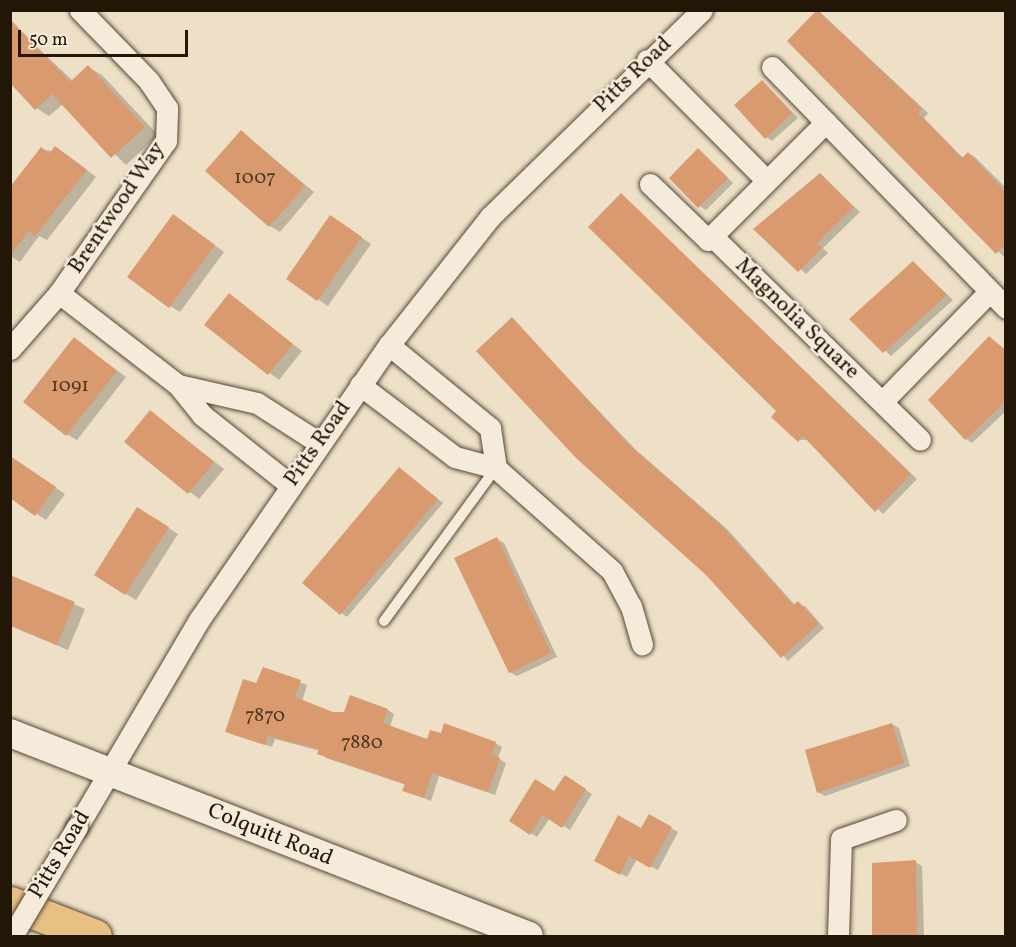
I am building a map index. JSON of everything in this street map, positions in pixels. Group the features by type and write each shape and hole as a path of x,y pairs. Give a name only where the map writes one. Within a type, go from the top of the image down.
{"highway":[{"path":"10,903 95,936"}],"street":[{"name":"Brentwood Way","path":"10,349 59,293 166,141 167,108 149,81 80,10"},
{"name":"Pitts Road","path":"12,936 199,620 318,442 389,345 490,217 647,60 702,10"},
{"path":"647,60 767,181"},
{"path":"772,67 1005,308"},
{"path":"712,236 826,122"},
{"name":"Magnolia Square","path":"650,184 708,240 712,236 920,440"},
{"path":"882,402 989,292"},
{"name":"Brentwood Way","path":"59,293 178,385 202,415 289,484"},
{"path":"389,345 490,428 496,468"},
{"name":"Brentwood Way","path":"178,385 257,403 318,442"},
{"path":"360,385 455,457 496,468 612,571 632,606 642,644"},
{"name":"Colquitt Road","path":"10,733 529,936"},
{"path":"838,936 841,839 896,820"}],"lane":[{"path":"384,621 496,468"}],"building":[{"path":"817,10 922,109 918,113 962,158 968,152 1005,192 1005,244 996,254 787,41"},
{"path":"10,19 70,82 88,65 145,127 111,158 52,94 35,110 10,83"},
{"path":"762,80 792,113 765,139 734,105"},
{"path":"241,130 305,186 269,227 205,171"},
{"path":"55,146 87,170 35,236 29,231 10,255 10,187 41,147 49,154"},
{"path":"698,148 728,178 698,208 669,178"},
{"path":"820,173 854,207 817,243 822,248 798,272 753,229"},
{"path":"621,193 911,474 875,512 803,436 798,442 771,417 776,411 588,227"},
{"path":"173,214 215,245 169,308 127,277"},
{"path":"330,215 362,237 317,301 286,279"},
{"path":"913,261 947,295 883,353 849,319"},
{"path":"229,293 293,344 268,375 204,325"},
{"path":"512,317 628,444 721,525 793,605 798,601 819,624 781,658 706,575 577,459 476,351"},
{"path":"989,336 1005,350 1005,402 965,440 928,400"},
{"path":"74,337 117,371 66,436 23,402"},
{"path":"150,410 214,462 188,494 124,442"},
{"path":"10,456 56,487 35,516 10,498"},
{"path":"399,467 438,499 340,615 302,583"},
{"path":"137,507 169,527 125,595 94,575"},
{"path":"497,537 551,653 509,673 454,558"},
{"path":"10,575 75,602 57,645 10,625"},
{"path":"263,667 301,680 295,697 333,712 344,712 350,695 388,709 383,723 427,739 430,730 441,733 444,723 496,742 492,754 500,758 488,792 432,773 424,798 402,791 405,784 317,754 319,749 268,736 265,745 225,732 243,679 256,683"},
{"path":"892,723 904,763 817,793 805,750"},
{"path":"565,775 586,789 562,828 542,815 530,835 509,821 535,779 554,791"},
{"path":"649,814 672,827 650,868 629,856 620,875 594,861 618,815 641,828"},
{"path":"916,860 917,936 872,936 872,863"}]}
